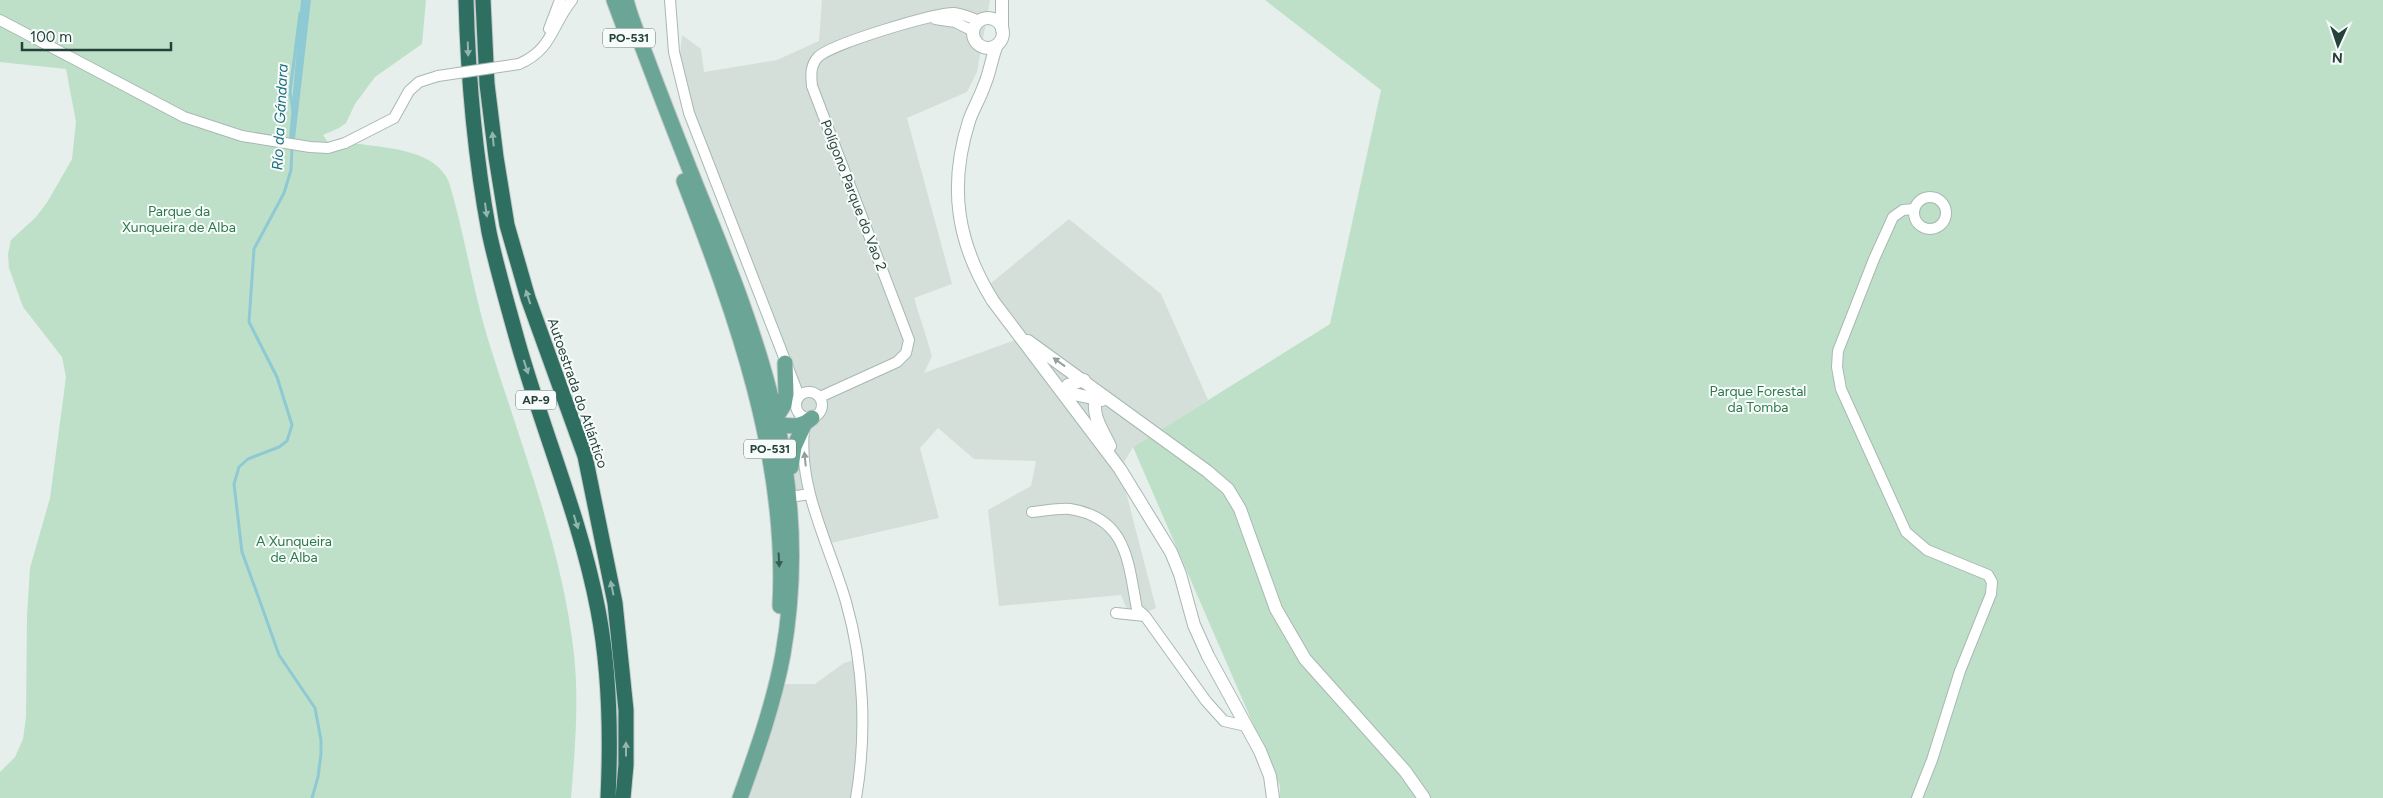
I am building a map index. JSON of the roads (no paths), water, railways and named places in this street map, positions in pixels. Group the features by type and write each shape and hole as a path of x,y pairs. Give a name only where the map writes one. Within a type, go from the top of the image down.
{"highway":[{"name":"AP-9","path":"466,0 468,54 475,133 490,232 515,334 574,517 598,611 610,705 608,798"},
{"name":"Autoestrada do Atlántico","path":"483,0 487,84 507,226 528,298 585,456 615,603 626,710 626,765 623,798"}],"main road":[{"name":"PO-531","path":"614,0 688,192 745,355 769,445 776,491 780,593 774,658 760,717 732,798"},
{"name":"PO-531","path":"626,0 759,350 776,416 787,492 790,591 783,655 759,746 740,798"},
{"path":"657,111 668,127 681,158 725,280 752,346 770,406 781,425 807,423"},
{"path":"776,416 784,404 786,393 785,363"},
{"path":"778,534 784,510 794,447 807,423"}],"street":[{"path":"541,50 560,0"},
{"path":"0,20 184,117 242,136 328,148 345,143 394,118 409,91 419,82 438,76 519,64 533,58 541,50 572,0"},
{"path":"670,0 674,52 689,114 799,396 796,404 798,412 807,423 804,454 810,494 846,602 859,653 862,732 856,798"},
{"path":"988,76 984,48 975,41 976,26 992,19 1002,1"},
{"path":"1002,1 1002,35 962,146 957,193 960,224 966,248 977,275 993,301 1064,392 1120,469 1171,552 1201,641 1270,776 1273,798"},
{"name":"Polígono Parque do Vao 2","path":"820,397 897,362 906,354 909,340 812,86 811,71 818,57 832,47 885,30 951,13 965,14 976,26"},
{"path":"992,19 1002,30"},
{"path":"984,48 997,45"},
{"path":"1914,209 1903,210 1894,217 1846,329 1838,352 1837,367 1841,389 1906,532 1927,550 1988,574 1992,582 1991,594 1960,671 1932,760 1917,798"},
{"path":"1022,338 1037,345 1208,471 1228,489 1240,509 1276,609 1292,640 1305,659 1405,771 1424,798"},
{"path":"1064,392 1068,385 1084,380"},
{"path":"799,396 812,392 820,397 822,410 807,423"},
{"path":"1064,392 1112,402"},
{"path":"1096,398 1094,405 1097,419 1120,469"},
{"path":"787,492 810,494"},
{"path":"1032,512 1070,509 1097,518 1112,530 1124,547 1137,609 1145,616 1206,701 1224,721 1246,726"},
{"path":"1116,613 1145,616"}],"water":[{"path":"301,0 311,0 295,139 289,139"}],"waterway":[{"name":"Río da Gándara","path":"293,111 290,92 300,13"},
{"name":"Río da Gándara","path":"292,147 291,170 284,193 254,249 249,322 277,377 292,425 287,441 279,447 248,459 239,467 234,484 242,552 279,655 315,708 321,740 321,754 318,777 312,798"}],"park label":[{"name":"Parque da Xunqueira de Alba","path":"179,220"},
{"name":"Parque Forestal da Tomba","path":"1758,400"},
{"name":"A Xunqueira de Alba","path":"294,550"}]}
